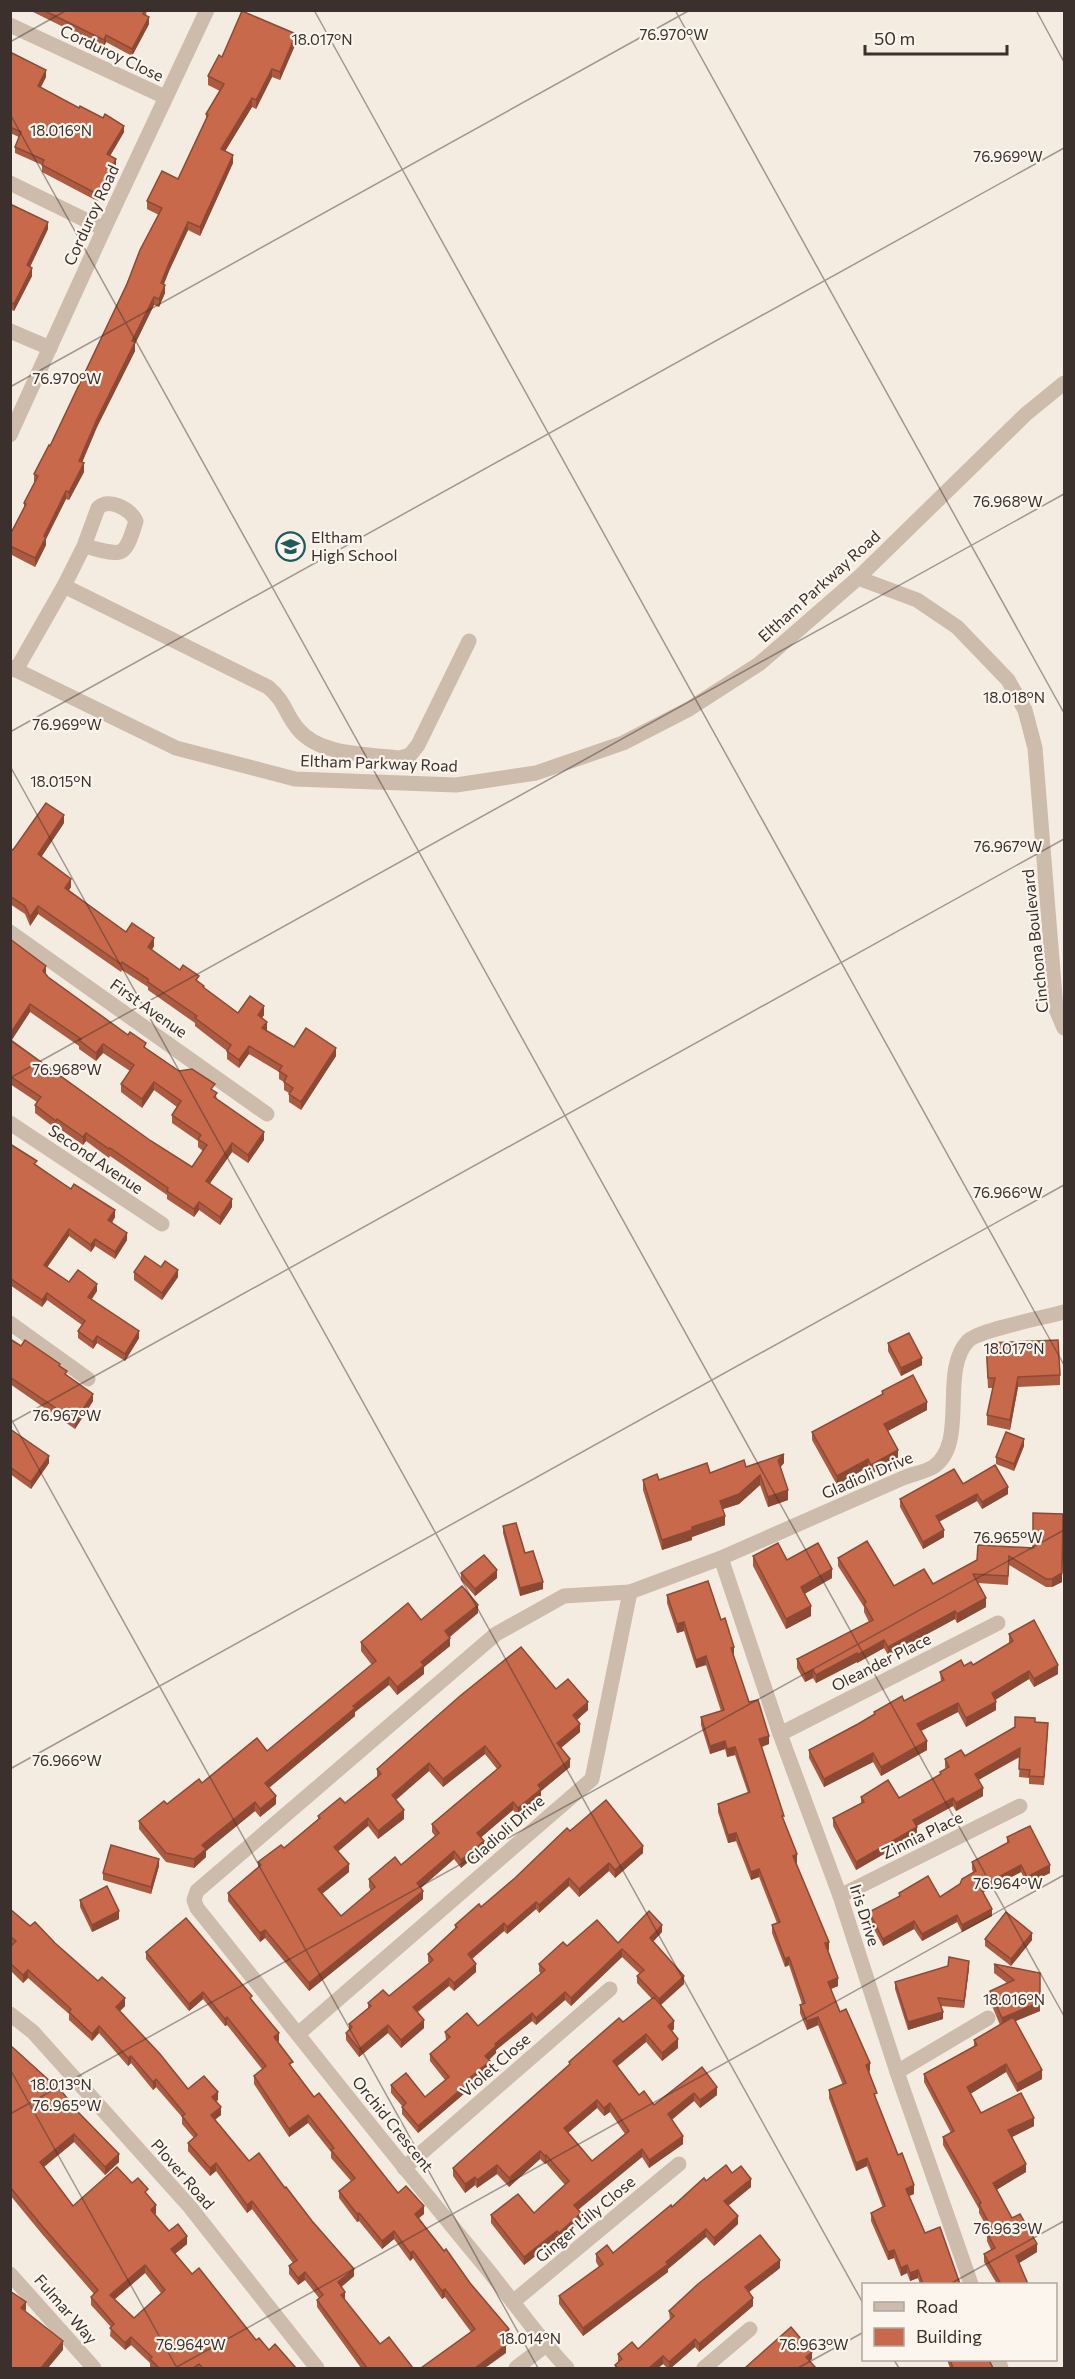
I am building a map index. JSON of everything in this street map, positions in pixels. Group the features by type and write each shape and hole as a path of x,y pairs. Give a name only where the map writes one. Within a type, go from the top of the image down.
{"street":[{"name":"Corduroy Road","path":"10,435 207,10"},
{"name":"Corduroy Close","path":"10,25 165,98"},
{"path":"10,183 104,229"},
{"path":"10,331 50,348"},
{"name":"Eltham Parkway Road","path":"13,668 176,748 295,779 456,784 536,773 632,738 689,709 759,664 858,578 1026,414 1065,383"},
{"path":"13,668 64,586 84,546"},
{"name":"Cinchona Boulevard","path":"858,578 917,600 957,627 1008,680 1025,710 1035,748 1056,1009 1065,1028"},
{"path":"64,586 268,687 280,697 304,736 328,749 400,758 411,755 469,641"},
{"name":"First Avenue","path":"10,932 267,1114"},
{"name":"Second Avenue","path":"10,1123 162,1224"},
{"name":"Gladioli Drive","path":"194,1900 196,1891 496,1634 564,1596 630,1592 721,1558 934,1466 944,1455 950,1440 957,1359 968,1340 992,1331 1065,1312"},
{"path":"10,1323 88,1379"},
{"name":"Iris Drive","path":"721,1558 780,1734 840,1896 897,2072 971,2283"},
{"name":"Gladioli Drive","path":"298,2034 592,1779 630,1592"},
{"name":"Oleander Place","path":"780,1734 998,1623"},
{"name":"Zinnia Place","path":"840,1896 1020,1806"},
{"name":"Orchid Crescent","path":"194,1900 197,1908 404,2168 567,2368"},
{"name":"Violet Close","path":"404,2168 610,1989"},
{"name":"Plover Road","path":"10,2014 33,2032 190,2207 317,2368"},
{"path":"897,2072 988,2018"},
{"name":"Ginger Lilly Close","path":"514,2301 679,2163"},
{"name":"Fulmar Way","path":"10,2274 94,2368"},
{"path":"704,2368 750,2329"},
{"path":"516,2368 546,2345"}],"building":[{"path":"43,10 145,10 143,14 149,17 132,49 106,35 104,40"},
{"path":"242,11 296,34 280,72 272,69 256,100 252,98 221,149 233,155 200,227 188,222 161,283 165,285 159,299 154,297 132,341 135,342 79,461 84,463 69,492 66,491 35,558 10,546 10,535 38,476 34,474 50,446 127,284 140,250 162,208 147,201 162,171 178,179 208,115 206,114 224,84 208,76 219,55 222,57"},
{"path":"10,52 46,70 38,86 79,108 80,106 103,118 105,114 124,126 107,154 116,159 97,194 42,165 44,160 15,147 21,132 10,127"},
{"path":"10,204 48,222 27,265 32,268 14,304 10,302"},
{"path":"46,803 64,815 38,854 71,879 65,888 126,932 132,923 154,938 148,947 180,970 183,965 199,976 196,980 203,987 238,1013 250,996 264,1006 258,1015 267,1022 262,1028 294,1047 306,1028 336,1048 301,1102 289,1094 293,1088 284,1082 287,1076 279,1071 282,1066 249,1046 239,1060 227,1051 231,1045 195,1018 197,1016 148,982 148,979 122,962 121,964 38,906 30,917 25,906 10,896 10,848 13,850"},
{"path":"10,939 46,966 43,971 48,977 128,1035 130,1032 146,1043 144,1047 179,1071 192,1069 215,1084 211,1089 217,1093 214,1097 264,1132 248,1155 232,1143 206,1181 232,1199 220,1217 199,1202 194,1209 110,1148 86,1133 83,1137 57,1119 56,1121 35,1105 41,1097 10,1076 10,1040 151,1141 192,1167 207,1145 198,1139 201,1135 172,1115 181,1101 154,1082 142,1099 121,1084 134,1065 103,1044 96,1053 79,1040 81,1039 30,1004 10,1034"},
{"path":"10,1144 37,1161 34,1164 71,1189 74,1184 115,1210 108,1220 127,1233 115,1252 95,1239 91,1245 69,1229 44,1265 69,1282 78,1270 97,1284 88,1297 139,1331 125,1354 97,1336 93,1342 78,1331 85,1321 47,1293 42,1300 10,1278"},
{"path":"145,1256 161,1267 165,1261 178,1270 162,1293 134,1272"},
{"path":"909,1333 922,1358 901,1368 888,1343"},
{"path":"10,1339 21,1346 25,1340 60,1364 59,1366 67,1371 65,1374 93,1394 75,1421 10,1377"},
{"path":"1058,1340 1060,1375 1018,1377 1010,1420 987,1415 995,1378 988,1378 986,1343"},
{"path":"913,1375 927,1402 884,1424 898,1450 871,1465 868,1459 837,1476 812,1432 883,1394 882,1391"},
{"path":"10,1429 49,1456 31,1482 10,1467"},
{"path":"1006,1432 1024,1439 1014,1464 996,1457"},
{"path":"784,1454 778,1460 788,1490 768,1497 760,1475 739,1494 720,1501 725,1516 662,1540 643,1480 657,1474 659,1480 707,1463 710,1473 744,1460 746,1467"},
{"path":"995,1465 1008,1487 982,1502 977,1494 936,1516 944,1530 923,1542 900,1499 954,1469 963,1484"},
{"path":"1033,1513 1063,1514 1062,1573 1052,1579 1046,1579 1009,1556 1008,1576 973,1574 986,1598 957,1614 955,1611 888,1647 884,1640 816,1675 813,1670 805,1674 797,1659 873,1620 864,1604 866,1602 838,1558 867,1541 894,1586 924,1569 933,1584 977,1560 978,1545 1033,1548"},
{"path":"516,1523 525,1553 533,1551 543,1582 520,1588 503,1526"},
{"path":"778,1543 787,1560 818,1543 832,1569 801,1587 811,1606 786,1619 753,1556"},
{"path":"484,1555 497,1570 475,1589 461,1573"},
{"path":"708,1581 721,1620 725,1618 734,1647 731,1648 749,1702 758,1700 769,1736 759,1739 784,1816 782,1816 797,1854 793,1856 829,1942 825,1943 838,1978 828,1982 840,2012 846,2009 870,2063 866,2065 877,2093 874,2094 898,2155 902,2153 914,2185 906,2189 925,2233 940,2227 960,2283 923,2283 918,2270 910,2273 907,2265 901,2268 894,2250 888,2252 871,2213 885,2206 867,2158 856,2163 829,2090 846,2083 818,2017 807,2021 800,2005 805,2003 789,1957 785,1959 772,1925 780,1922 759,1869 751,1872 736,1833 728,1835 718,1804 750,1792 735,1747 727,1749 725,1741 710,1746 701,1717 724,1710 706,1656 696,1660 684,1622 677,1624 667,1595"},
{"path":"462,1586 478,1605 445,1631 450,1638 421,1662 424,1665 397,1687 389,1677 353,1706 355,1708 265,1783 276,1796 260,1809 255,1802 202,1845 206,1849 194,1859 166,1853 139,1821 164,1801 167,1804 199,1779 202,1783 257,1738 267,1751 376,1661 361,1642 408,1603 421,1620"},
{"path":"1034,1620 1058,1665 1034,1679 1029,1671 992,1693 996,1702 966,1718 958,1703 917,1724 927,1741 881,1767 873,1753 824,1779 809,1750 858,1724 902,1696 904,1701 944,1680 940,1672 961,1660 964,1666 971,1662 973,1665 1013,1641 1009,1634"},
{"path":"521,1647 556,1689 568,1679 588,1702 573,1715 580,1724 557,1743 570,1759 538,1785 541,1789 518,1808 513,1802 477,1833 484,1841 461,1860 454,1851 417,1883 423,1891 309,1983 265,1930 260,1933 228,1893 261,1865 258,1862 281,1845 284,1848 340,1798 345,1803 381,1774 377,1769 460,1696","holes":["485,1746 501,1766 432,1824 439,1833 401,1865 395,1857 369,1879 375,1887 341,1916 318,1889 349,1864 334,1847 368,1818 378,1831 404,1810 392,1795 429,1763 443,1779"]},
{"path":"1015,1717 1035,1718 1035,1722 1048,1723 1044,1777 1029,1776 1030,1770 1019,1769 1020,1748 975,1774 983,1788 956,1803 953,1798 913,1820 917,1827 856,1862 833,1818 864,1802 861,1797 888,1780 899,1798 941,1774 940,1772 949,1767 945,1759 961,1750 965,1756 1015,1727"},
{"path":"606,1800 643,1846 615,1870 609,1863 579,1889 569,1878 539,1905 536,1902 507,1927 504,1923 468,1954 476,1964 454,1983 449,1978 413,2007 424,2020 401,2040 388,2025 359,2049 346,2033 352,2027 349,2024 371,2006 368,2003 383,1990 389,1996 433,1960 428,1954 457,1927 455,1925 479,1904 481,1907 515,1878 567,1828 570,1831"},
{"path":"1030,1826 1050,1865 1027,1877 1021,1865 980,1887 992,1909 962,1925 957,1915 922,1934 914,1921 883,1939 869,1912 900,1896 899,1893 928,1876 940,1897 976,1871 972,1862 1009,1842 1007,1837"},
{"path":"111,1845 159,1859 151,1887 103,1873"},
{"path":"107,1886 119,1911 92,1925 80,1900"},
{"path":"10,1909 30,1926 35,1922 98,1981 102,1977 125,1998 116,2007 160,2054 188,2089 204,2076 218,2092 212,2097 221,2107 211,2115 249,2161 259,2153 312,2221 354,2269 338,2282 345,2292 341,2295 380,2344 389,2337 413,2368 367,2368 317,2300 323,2295 305,2272 298,2278 289,2266 297,2260 252,2201 247,2205 216,2163 210,2168 188,2143 197,2135 182,2116 185,2114 156,2079 153,2082 131,2056 128,2058 99,2026 92,2034 69,2012 71,2009 28,1970 23,1975 10,1963 10,1947 16,1941 10,1936"},
{"path":"649,1911 662,1925 650,1938 684,1976 659,1999 637,1976 644,1970 622,1949 571,1998 565,1992 536,2018 532,2013 495,2044 496,2046 485,2056 490,2061 471,2077 472,2080 418,2126 402,2107 406,2103 391,2085 406,2073 425,2097 449,2077 430,2054 450,2037 445,2032 467,2013 478,2026 545,1970 539,1964 563,1942 567,1946 597,1920 618,1943"},
{"path":"1006,1912 1032,1933 1011,1959 985,1939"},
{"path":"186,1918 252,1996 250,1998 279,2033 274,2037 293,2062 289,2064 314,2097 319,2093 398,2193 406,2186 424,2206 415,2214 444,2251 446,2249 470,2283 509,2329 499,2336 506,2345 475,2368 421,2368 475,2329 445,2289 442,2291 413,2251 410,2253 394,2231 382,2241 339,2191 355,2178 331,2150 334,2148 308,2115 289,2129 254,2076 266,2066 227,2017 225,2019 203,1992 189,2004 146,1952"},
{"path":"949,1957 969,1961 964,2001 938,1998 943,2012 908,2022 895,1982 948,1966"},
{"path":"994,1964 1040,1973 1040,2002 1002,2018 990,1991 1014,1980"},
{"path":"654,1997 674,2021 668,2026 678,2039 662,2053 646,2034 613,2061 639,2095 644,2091 654,2105 702,2067 717,2087 700,2100 694,2093 668,2114 683,2136 649,2160 642,2149 574,2205 581,2213 559,2233 557,2231 524,2257 491,2215 518,2194 534,2213 569,2181 540,2151 509,2178 497,2165 477,2180 475,2177 465,2184 453,2168 619,2018 623,2022","holes":["597,2100 604,2108 610,2103 629,2131 592,2161 564,2128"]},
{"path":"1013,2017 1042,2070 1017,2084 1006,2064 967,2087 981,2113 1021,2093 1034,2118 1008,2130 1026,2164 993,2183 1012,2218 1020,2214 1037,2244 1016,2256 1028,2283 1000,2283 984,2254 995,2248 987,2233 992,2229 979,2204 981,2203 943,2137 954,2131 924,2074 977,2045 974,2040"},
{"path":"10,2045 63,2093 119,2154 105,2167 74,2134 40,2162 73,2206 117,2167 132,2183 138,2178 148,2189 145,2192 156,2205 151,2210 169,2231 178,2224 187,2236 171,2249 192,2274 199,2268 256,2340 259,2338 269,2350 275,2344 296,2368 203,2368 199,2364 193,2368 159,2368 150,2359 152,2357 131,2337 125,2343 110,2328 114,2324 91,2297 98,2290 10,2187","holes":["145,2265 165,2290 134,2318 110,2295"]},
{"path":"726,2165 732,2173 741,2166 751,2179 724,2201 738,2216 714,2238 706,2229 666,2262 668,2264 583,2328 559,2296 603,2264 596,2254 607,2245 613,2253 671,2205 672,2207 704,2178 706,2181"},
{"path":"760,2235 780,2260 745,2287 753,2298 699,2344 695,2339 669,2362 663,2356 649,2368 618,2368 615,2365 622,2359 618,2354 632,2342 638,2349 674,2316 669,2311 698,2284"},
{"path":"10,2291 26,2302 21,2308 63,2341 41,2368 10,2368"},
{"path":"791,2327 812,2352 806,2357 814,2368 745,2368"},
{"path":"950,2361 990,2361 993,2368 953,2368"}],"place":[{"name":"Eltham High School","path":"290,546"}]}
